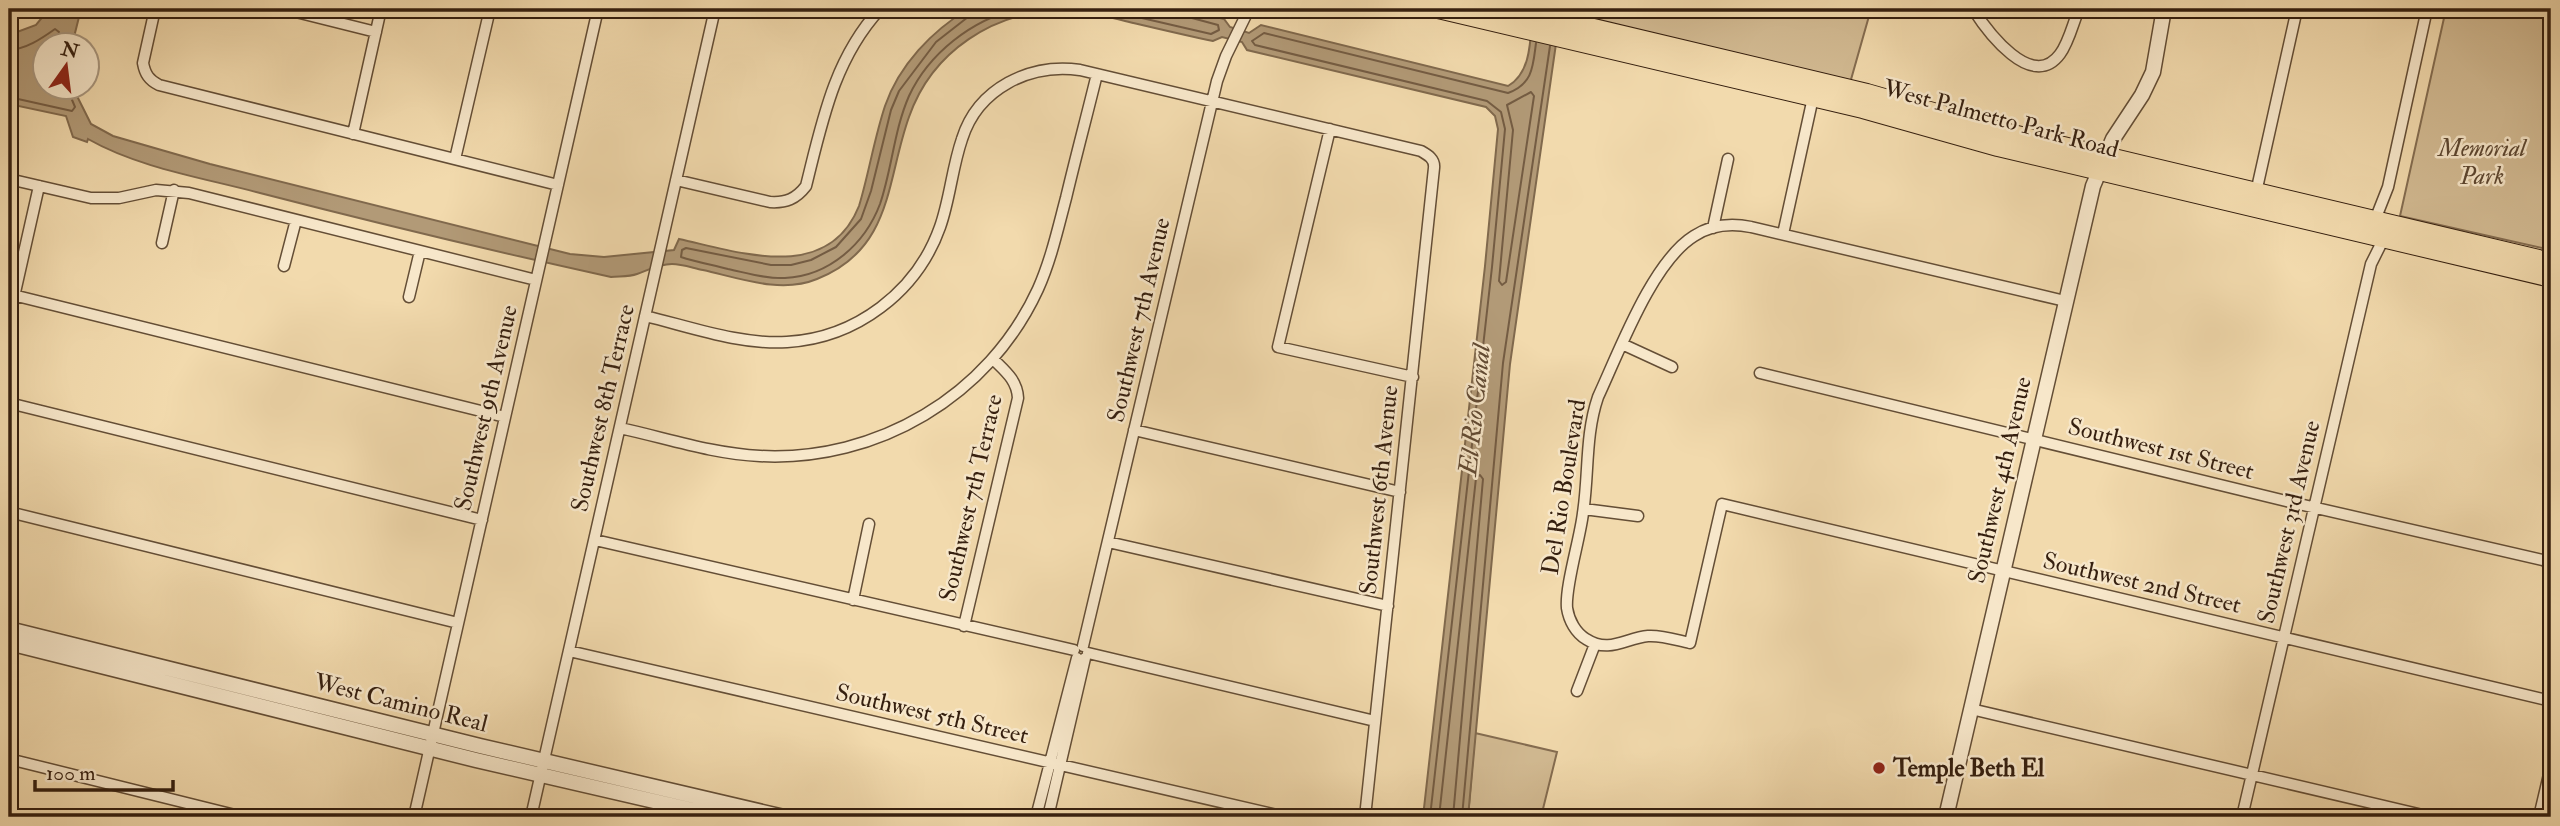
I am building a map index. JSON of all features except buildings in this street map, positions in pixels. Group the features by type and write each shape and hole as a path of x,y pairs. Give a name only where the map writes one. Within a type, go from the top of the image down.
{"main road":[{"name":"West Palmetto Park Road","path":"1438,9 1500,24 1584,34"},
{"name":"West Palmetto Park Road","path":"1514,9 1584,34 1815,89 1998,147 2103,163 2255,200 2375,220 2551,262"},
{"name":"West Palmetto Park Road","path":"2255,200 2337,227 2551,278"},
{"path":"2337,227 2360,226 2375,220"},
{"path":"2384,238 2392,233 2414,229"}],"street":[{"path":"155,9 143,62 150,81 159,85 558,185"},
{"path":"284,9 376,32"},
{"path":"353,134 381,9"},
{"path":"455,159 490,9"},
{"name":"Southwest 9th Avenue","path":"414,817 598,9"},
{"name":"Southwest 8th Terrace","path":"531,817 715,9"},
{"path":"676,180 770,202 791,200 799,194 806,186 831,91 841,67 862,30 880,9"},
{"path":"1973,9 2007,52 2024,62 2042,65 2059,56 2079,9"},
{"name":"Southwest 4th Avenue","path":"1946,817 2064,301 2093,186 2153,72 2164,9"},
{"path":"2255,200 2297,9"},
{"path":"2375,220 2388,187 2427,9"},
{"name":"Southwest 7th Avenue","path":"1037,817 1049,763 1081,653 1212,101 1226,56 1248,11"},
{"path":"645,316 767,342 825,336 869,316 899,292 923,262 939,228 962,139 969,122 986,100 1016,78 1052,69 1071,69 1330,129 1278,347 1413,377"},
{"name":"Southwest 7th Terrace","path":"964,626 1018,398 1013,379 993,359 1024,315 1044,273 1097,74"},
{"path":"1783,234 1815,89"},
{"name":"Southwest 6th Avenue","path":"1330,129 1421,151 1429,155 1434,163 1365,817"},
{"path":"1713,228 1728,159"},
{"path":"9,179 100,199 156,190 174,190 537,280"},
{"path":"9,319 12,294 39,186"},
{"path":"162,243 174,190"},
{"path":"284,266 296,220"},
{"name":"Del Rio Boulevard","path":"1595,643 1579,633 1569,617 1567,607 1584,509 1592,413 1644,300 1674,254 1695,235 1713,228 1741,225 2064,301"},
{"name":"Southwest 3rd Avenue","path":"2242,817 2371,264 2384,238"},
{"path":"409,297 420,251"},
{"path":"12,294 505,416"},
{"path":"1622,344 1672,367"},
{"path":"620,428 750,455 787,457 832,452 869,442 920,419 958,393 993,359"},
{"name":"Southwest 1st Street","path":"1760,373 2315,508 2551,562"},
{"path":"9,403 482,520"},
{"path":"1134,430 1400,492"},
{"name":"Southwest 2nd Street","path":"1595,643 1613,646 1651,636 1690,643 1723,504 2551,701"},
{"path":"1584,509 1638,516"},
{"path":"9,512 458,623"},
{"path":"853,600 869,524"},
{"path":"595,540 1376,721"},
{"path":"1108,542 1388,606"},
{"name":"West Camino Real","path":"9,629 185,680"},
{"name":"West Camino Real","path":"9,643 185,680 542,768 723,817"},
{"path":"1577,691 1595,643"},
{"name":"Southwest 5th Street","path":"569,651 1285,817"},
{"name":"Southwest 7th Avenue","path":"1048,817 1062,766 1081,653"},
{"path":"1971,709 2431,817"},
{"path":"9,759 243,817"},
{"path":"2539,817 2551,766"},
{"name":"West Camino Real","path":"542,768 777,816"}],"green space":[{"path":"1583,9 1871,9 1850,83 1584,19"},
{"name":"Memorial Park","path":"2446,9 2551,9 2551,250 2400,216"},
{"path":"1475,733 1557,752 1541,817 1468,817"}],"water":[{"name":"El Rio Canal","path":"49,9 81,9 75,32 32,32 32,102 80,102 91,124 113,136 210,164 570,254 604,257 674,250 679,239 754,255 780,257 804,254 826,246 845,230 859,206 881,118 891,91 918,50 968,9 1182,9 1224,19 1230,27 1249,33 1261,25 1508,86 1522,72 1526,62 1533,9 1561,9 1510,364 1468,817 1423,817 1498,129 1495,116 1486,107 1247,50 1242,42 1222,37 1213,41 1079,11 1038,12 990,27 969,39 950,54 933,73 919,93 909,117 883,211 860,250 842,266 817,279 789,285 760,283 672,264 634,275 611,277 172,171 129,158 88,139 87,142 73,137 66,116 9,104 9,35 36,25"}],"place":[{"name":"Temple Beth El","path":"1879,768"}]}
